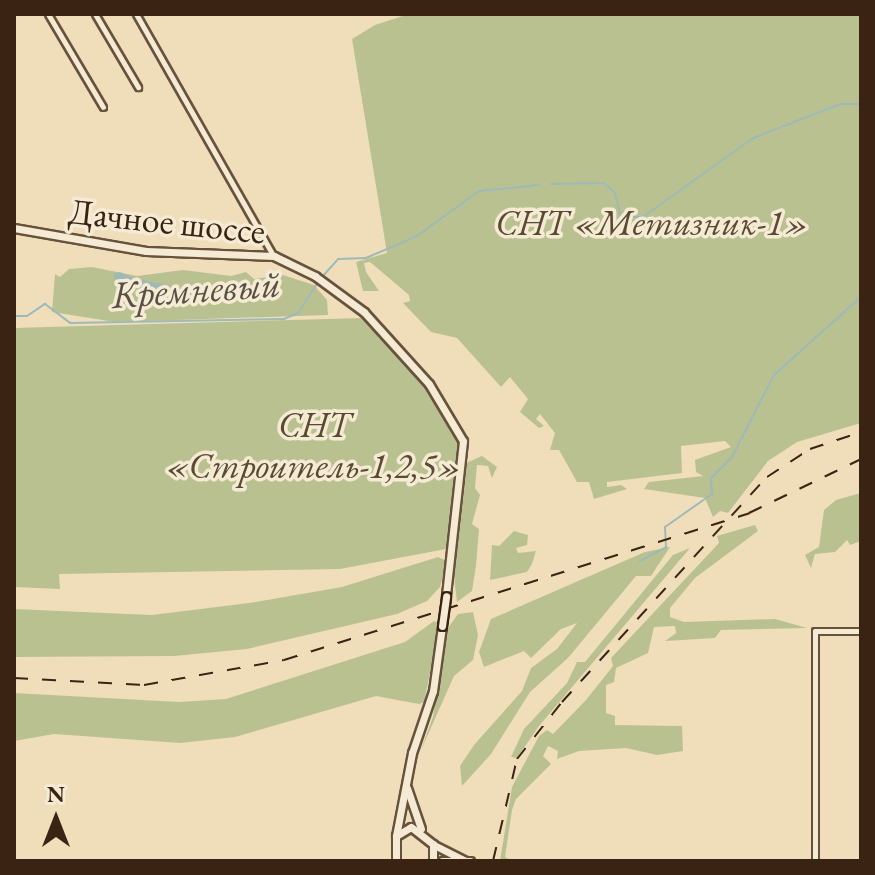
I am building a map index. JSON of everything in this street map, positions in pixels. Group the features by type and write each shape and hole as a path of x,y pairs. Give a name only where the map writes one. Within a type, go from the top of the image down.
{"main road":[{"name":"Дачное шоссе","path":"14,228 146,251 274,256 315,276 387,334 460,432 465,463 433,691 406,781 396,836 396,861"},
{"path":"406,781 411,811 422,830 433,844 467,860"},
{"path":"396,836 405,828 422,830"},
{"path":"433,844 433,861"},
{"path":"442,861 467,860"}],"street":[{"path":"48,14 103,107"},
{"path":"95,14 138,87"},
{"path":"136,14 261,226 274,256"},
{"path":"815,861 815,631 861,631"}],"green space":[{"name":"СНТ «Метизник-1»","path":"409,14 861,14 861,423 797,442 768,461 728,513 720,511 713,517 705,498 644,489 649,482 703,476 696,472 695,460 731,447 725,441 681,446 682,473 607,482 607,487 621,485 627,489 594,499 589,482 577,482 559,450 550,450 555,433 540,414 536,419 544,426 539,428 520,412 528,399 510,377 501,387 457,338 431,332 403,303 410,301 409,295 370,262 364,263 366,272 379,291 363,291 356,262 387,253 352,39 375,25"},
{"path":"92,267 137,276 183,270 231,276 246,272 254,279 283,275 314,285 327,300 328,315 115,322 52,312 55,274 60,277 69,269"},
{"name":"СНТ «Строитель-1,2,5»","path":"363,318 407,358 447,411 459,437 463,459 446,549 340,569 59,574 60,589 14,587 14,328"},
{"path":"482,456 497,467 492,478 488,466 477,465 475,488 480,495 472,524 479,529 476,566 472,591 457,602 454,577 466,463"},
{"path":"861,493 861,541 850,545 847,540 835,552 815,554 811,568 805,555 819,547 824,510 836,500"},
{"path":"755,525 758,531 695,578 670,608 670,617 684,622 775,619 807,628 721,630 715,638 665,641 676,633 675,626 654,627 648,653 616,668 614,682 606,685 606,713 615,716 615,725 682,726 683,751 657,755 626,748 579,751 557,759 558,751 548,746 543,756 551,764 516,799 512,810 505,857 513,861 500,861 512,787 539,736 547,730 553,734 586,700 613,666 611,658 719,543 717,536"},
{"path":"514,531 528,535 527,545 516,548 518,553 536,551 532,564 527,572 490,580 492,545 499,546"},
{"path":"670,547 651,576 636,576 568,658 530,692 491,754 462,786 460,766 474,745 522,691 531,668 557,649 577,623 561,629 531,658 524,651 484,667 479,652 491,619 645,552"},
{"path":"690,548 539,726 517,758 511,757 524,729 567,683 577,662 585,662 673,555"},
{"path":"438,557 447,561 440,587 427,601 397,614 247,649 174,656 14,657 14,609 152,615 342,587"},
{"path":"473,612 478,635 473,660 454,676 421,750 433,717 448,628 458,614"},
{"path":"434,621 440,624 424,702 419,704 376,696 235,737 180,743 54,734 14,741 14,693 179,702 226,699 405,642"}],"water":[{"path":"120,272 175,287 116,289 114,274"}],"waterway":[{"name":"Кремневый","path":"551,184 604,183 615,193 621,217 643,217 753,138 840,104 861,104"},
{"name":"Кремневый","path":"322,277 338,259 366,258 417,236 479,191 540,185"},
{"name":"Кремневый","path":"14,316 27,316 45,304 70,323 284,319 298,313 318,282"},
{"path":"640,561 666,547 665,527 712,494 711,478 732,457 774,375 861,297"}],"railway":[{"path":"493,861 517,759 562,702 767,477 810,449 861,432"},
{"path":"14,678 144,685 284,660 749,513 861,459"}]}
